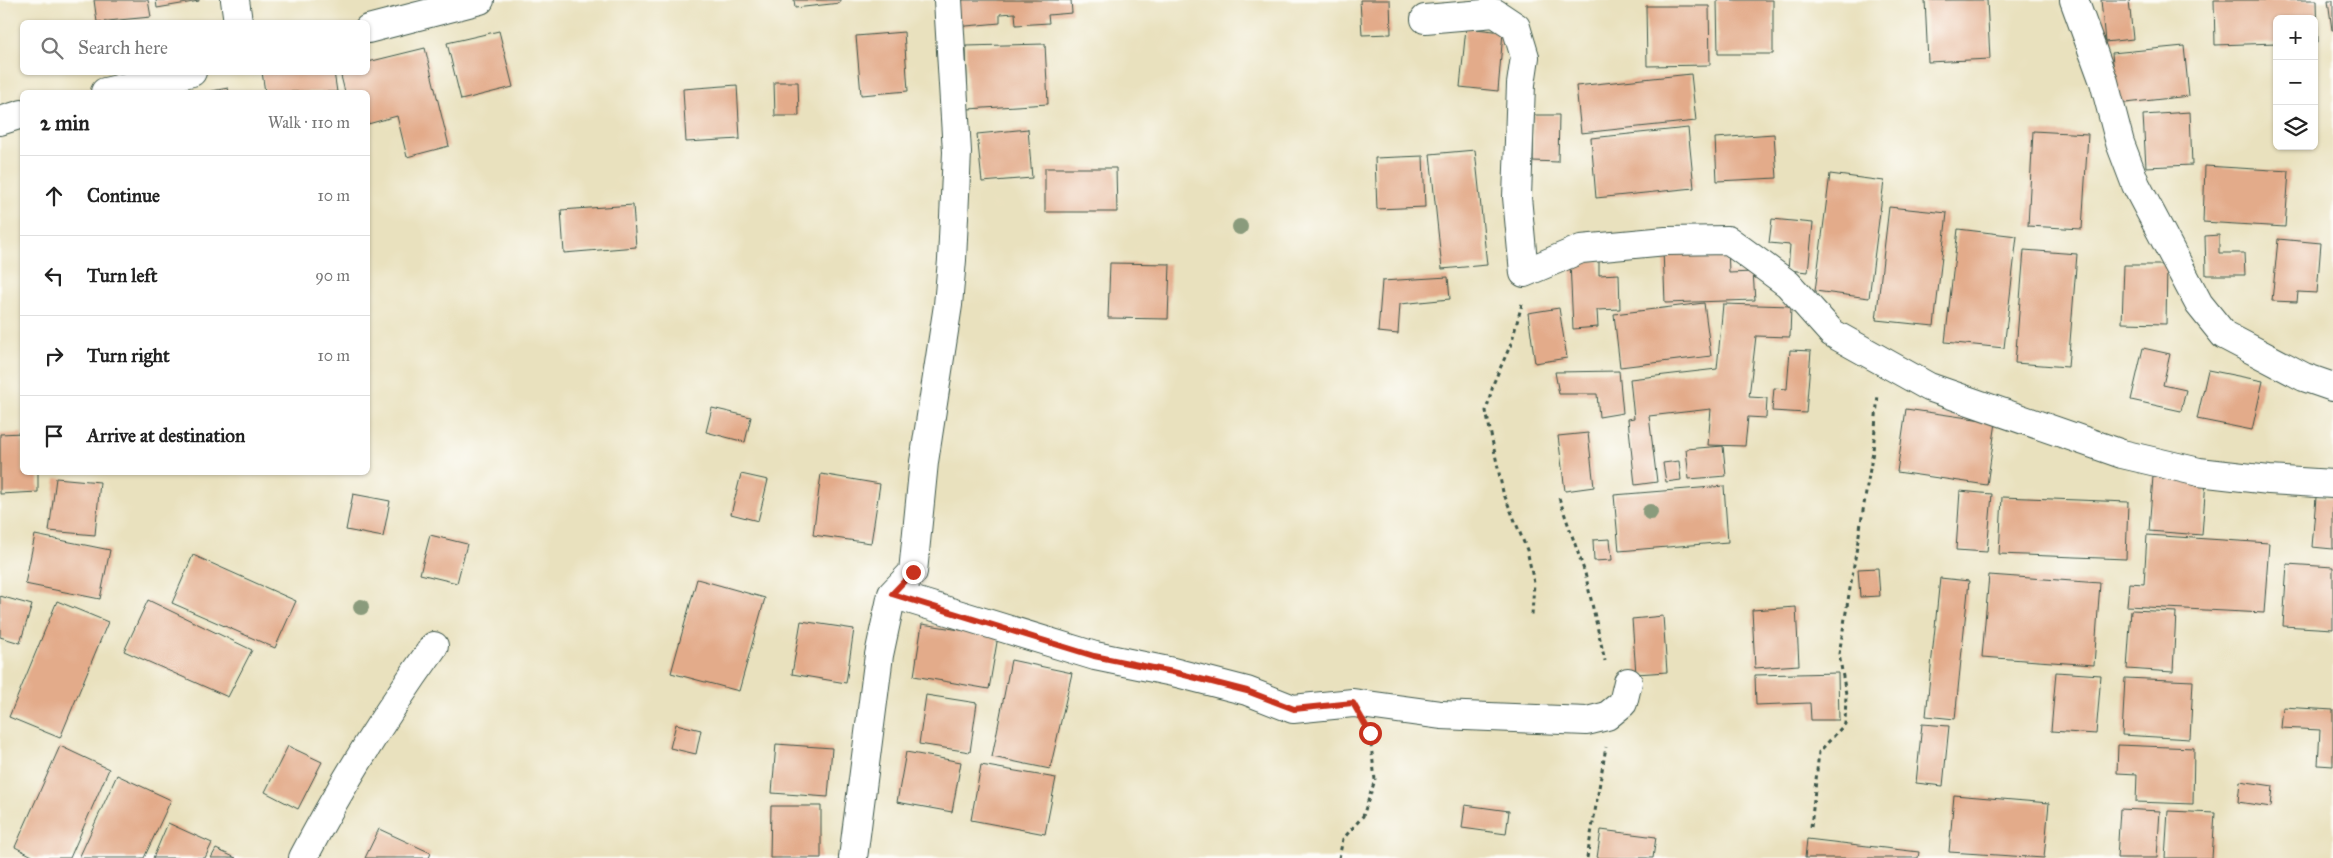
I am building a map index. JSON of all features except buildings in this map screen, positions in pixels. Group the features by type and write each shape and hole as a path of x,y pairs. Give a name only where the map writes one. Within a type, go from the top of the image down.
{"street":[{"path":"235,0 238,20"},
{"path":"370,28 480,0"},
{"path":"853,858 879,655 892,594 913,572 924,462 943,341 952,260 957,152 948,0"},
{"path":"2074,0 2104,82 2120,142 2136,185 2199,304 2224,335 2304,376 2333,387"},
{"path":"1425,19 1494,14 1516,27 1524,57 1517,198 1524,273 1581,249 1666,241 1728,240 1788,284 1832,333 1928,387 2122,454 2199,472 2269,480 2333,484"},
{"path":"114,90 179,75"},
{"path":"0,121 20,115"},
{"path":"892,594 1094,656 1173,672 1247,691 1294,709 1353,703 1450,716 1587,721 1608,716 1624,703 1628,682"},
{"path":"303,858 320,825 401,693 434,646"}],"path":[{"path":"1524,273 1522,308 1511,344 1494,382 1486,411 1503,492 1527,550 1534,583 1532,615"},
{"path":"1811,827 1819,752 1845,724 1846,694 1839,654 1873,451 1881,361"},
{"path":"1559,498 1585,573 1606,664"},
{"path":"1339,858 1343,839 1362,816 1375,780 1370,733 1353,703"},
{"path":"1586,858 1606,756 1608,716"}],"route":[{"path":"913,572 892,594 976,618 1094,656 1173,672 1247,691 1294,709 1353,703 1370,733"}]}
